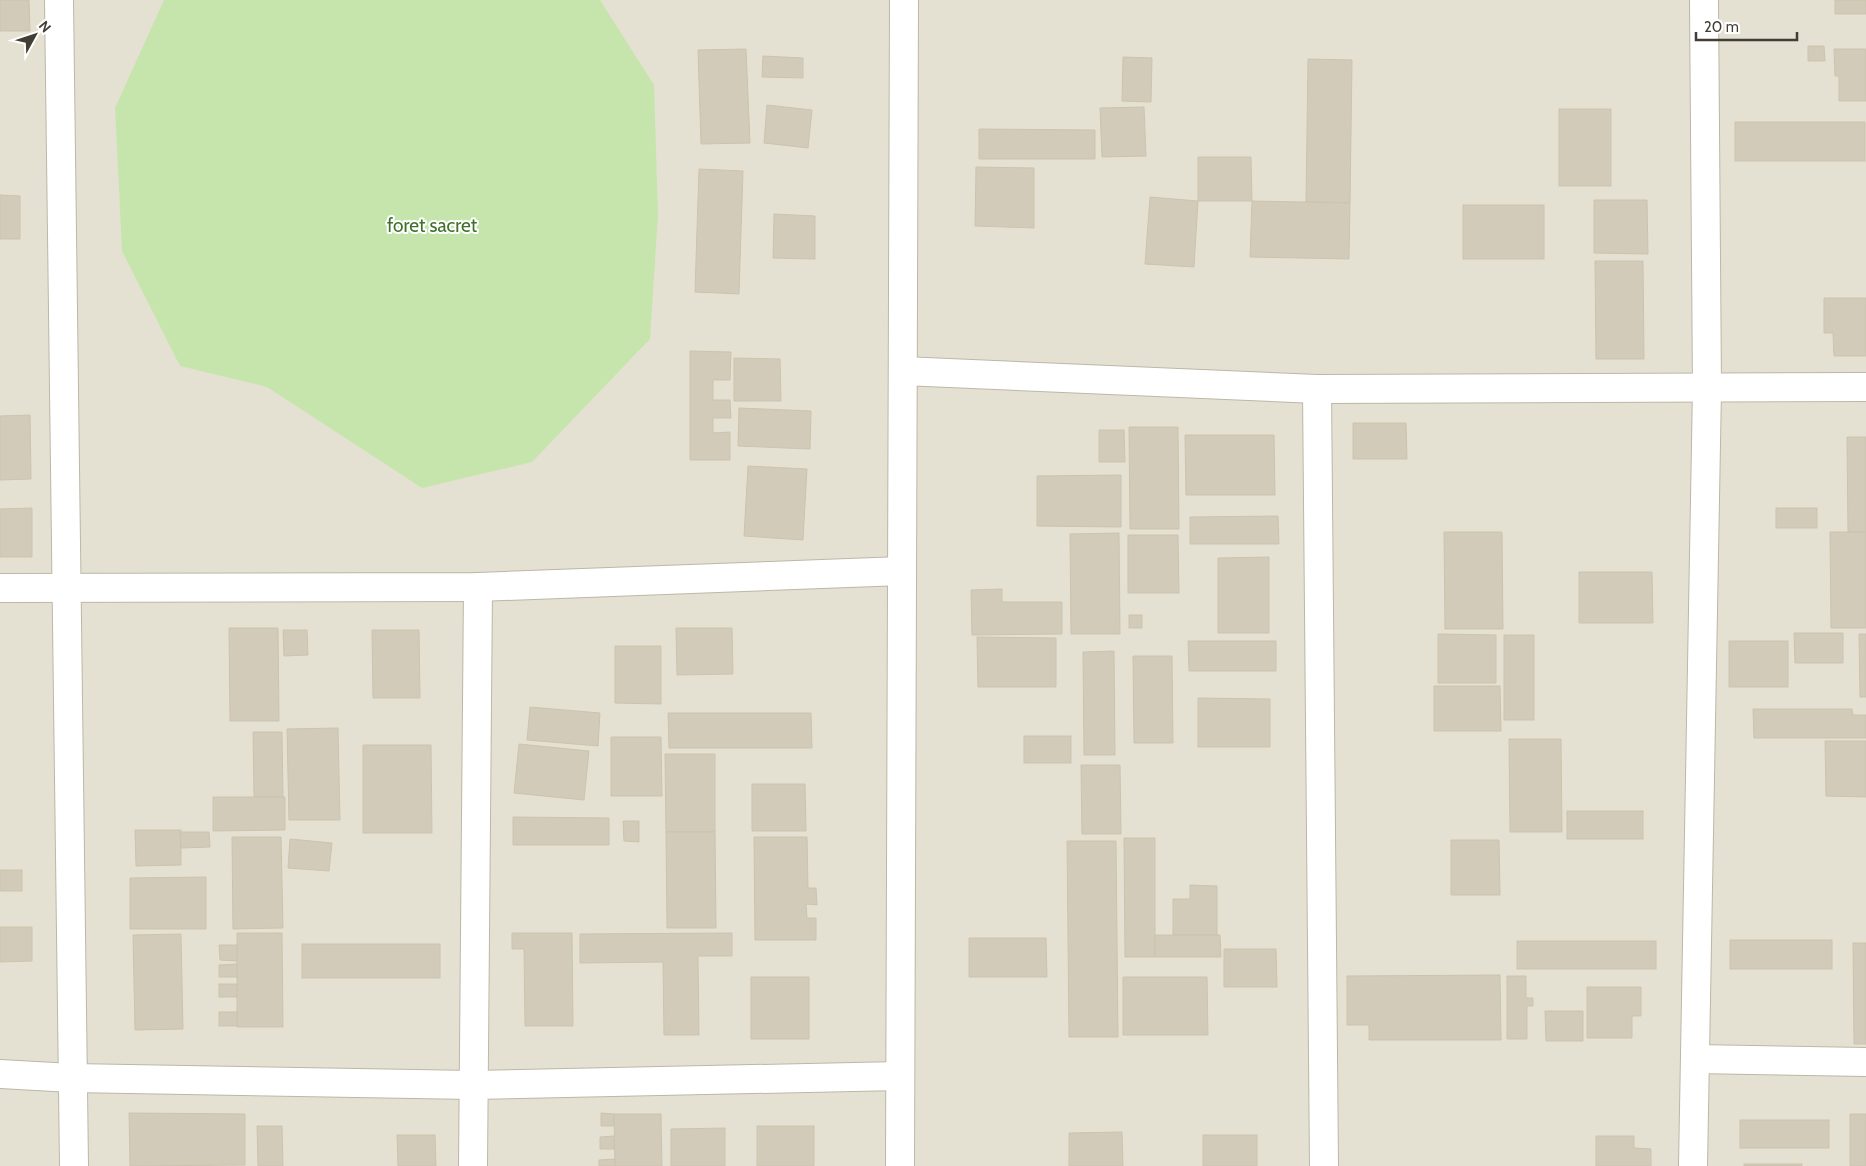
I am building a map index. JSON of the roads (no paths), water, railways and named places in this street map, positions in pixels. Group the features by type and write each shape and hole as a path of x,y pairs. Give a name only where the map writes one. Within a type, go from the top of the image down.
{"street":[{"path":"59,0 74,1166"},
{"path":"900,1166 904,0"},
{"path":"1693,1166 1707,388 1704,0"},
{"path":"904,371 1317,389 1866,386"},
{"path":"1317,389 1324,1166"},
{"path":"0,588 478,587 902,571"},
{"path":"473,1166 478,587"},
{"path":"1695,1059 1866,1062"},
{"path":"0,1074 72,1078 473,1086 900,1076"}],"park label":[{"name":"foret sacret","path":"432,225"}]}
